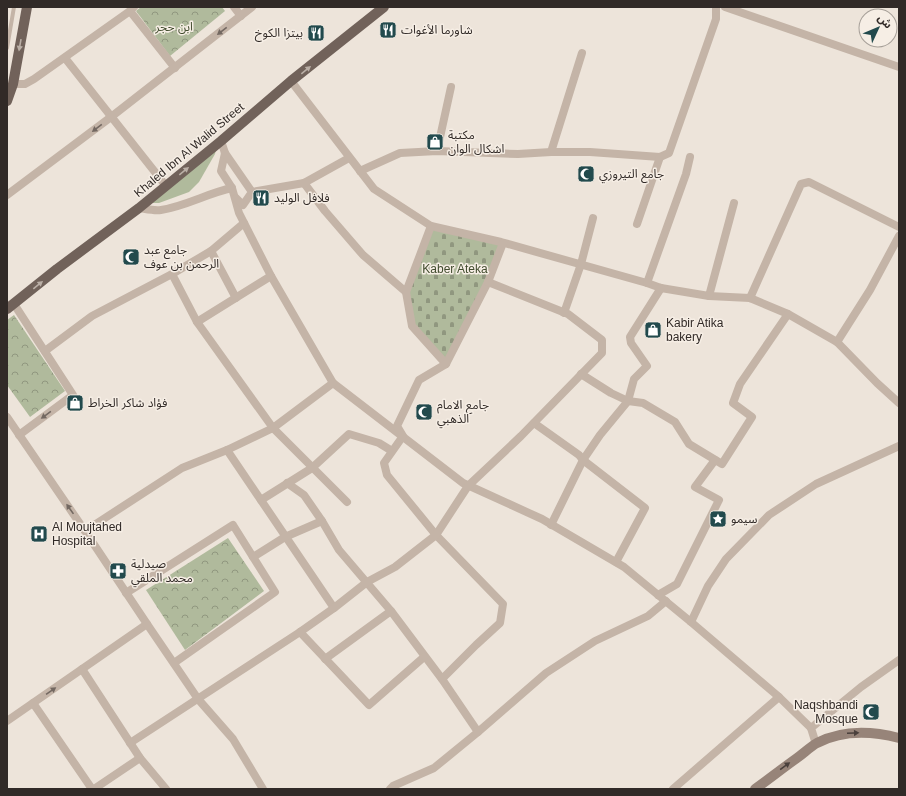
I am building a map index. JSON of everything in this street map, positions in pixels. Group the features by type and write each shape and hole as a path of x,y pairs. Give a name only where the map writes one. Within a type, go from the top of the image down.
{"main road":[{"path":"7,101 13,84 27,7"},
{"name":"Khaled Ibn Al Walid Street","path":"10,306 139,208 291,81 384,7"}],"street":[{"path":"234,7 241,16"},
{"path":"7,195 175,68 252,7"},
{"path":"360,171 400,153 437,151 518,154 590,152 660,157 669,153 716,19 716,7"},
{"path":"725,7 899,67"},
{"path":"13,84 24,84 34,80 132,9 175,68"},
{"path":"551,152 582,53"},
{"path":"65,58 166,186"},
{"path":"291,81 374,189 431,226 503,243 581,264 661,288 709,296 750,298 788,314 837,342 877,383 899,402"},
{"path":"437,151 451,87"},
{"path":"221,141 225,153 252,192"},
{"path":"225,153 221,171 236,197 239,212 244,223 271,276 333,383 463,484 542,519 624,567 779,697 811,728 816,744"},
{"path":"637,224 660,157"},
{"path":"647,283 686,174 690,157"},
{"path":"236,197 243,205 252,192 304,183 349,158"},
{"path":"750,298 801,184 809,182 899,227"},
{"path":"304,183 325,211 363,255 406,292"},
{"path":"139,208 160,211 187,203 213,192 232,188"},
{"path":"709,296 734,203"},
{"path":"564,313 581,264 593,218"},
{"path":"45,352 92,316 172,274 211,251 244,223"},
{"path":"431,226 406,292 412,326 446,364"},
{"path":"837,342 870,290 899,236"},
{"path":"403,436 397,426 419,380 446,364 488,282 503,243"},
{"path":"211,251 236,298"},
{"path":"172,274 197,322 273,428 347,502"},
{"path":"197,322 271,276"},
{"path":"130,743 300,632 367,582 395,567 436,535 468,486 534,423 602,353 602,340 564,313 488,282"},
{"path":"551,525 583,460 600,435 628,401 634,379 647,366 631,343 630,337 661,288"},
{"path":"10,306 45,352 73,395 19,435"},
{"path":"581,374 611,393 628,401 643,403 675,422 690,444 722,464 752,417 733,403 740,384 788,314"},
{"path":"85,531 182,468 228,450 273,428 333,383"},
{"path":"7,417 198,699 233,739 263,789"},
{"path":"534,423 645,508 616,562"},
{"path":"260,500 312,468 349,434 379,443 392,451"},
{"path":"403,436 384,463 387,476 436,535 503,604 500,623 442,679"},
{"path":"691,622 708,586 726,559 769,516 816,484 899,446"},
{"path":"228,450 260,500 334,608"},
{"path":"658,595 678,584 719,500 695,487 715,460"},
{"path":"287,484 304,495 322,521 339,550 367,582 442,679 478,732"},
{"path":"253,557 285,537 322,521"},
{"path":"126,593 233,525 275,592 174,663"},
{"path":"390,789 393,786 434,768 546,673 595,641 648,616 666,601"},
{"path":"325,658 390,612"},
{"path":"7,721 147,624"},
{"path":"300,632 369,705 424,657"},
{"path":"811,728 861,687 899,660"},
{"path":"82,669 140,758 166,789"},
{"path":"673,789 779,697"},
{"path":"33,703 93,789 140,758"},
{"path":"755,789 816,744 831,737 846,734 866,733 888,735 899,738"}],"lane":[{"path":"7,48 14,7"}],"green space":[{"name":"ابن حجر","path":"141,7 222,7 225,11 170,56 136,11"},
{"path":"217,145 215,154 199,182 189,192 159,203 145,203"},
{"name":"Kaber Ateka","path":"433,227 501,242 488,282 444,362 412,326 406,292"},
{"path":"14,315 65,391 30,417 7,385 7,320"},
{"path":"228,538 264,591 185,650 146,590"}],"place":[{"name":"شاورما الأغوات","path":"388,30"},
{"name":"بيتزا الكوخ","path":"316,33"},
{"name":"مكتبة اشكال الوان","path":"435,142"},
{"name":"جامع التيروزي","path":"586,174"},
{"name":"فلافل الوليد","path":"261,198"},
{"name":"جامع عبد الرحمن بن عوف","path":"131,257"},
{"name":"Kabir Atika bakery","path":"653,330"},
{"name":"فؤاد شاكر الخراط","path":"75,403"},
{"name":"جامع الامام الذهبي","path":"424,412"},
{"name":"سيمو","path":"718,519"},
{"name":"Al Moujtahed Hospital","path":"39,534"},
{"name":"صيدلية محمد الملقي","path":"118,571"},
{"name":"Naqshbandi Mosque","path":"871,712"}]}
